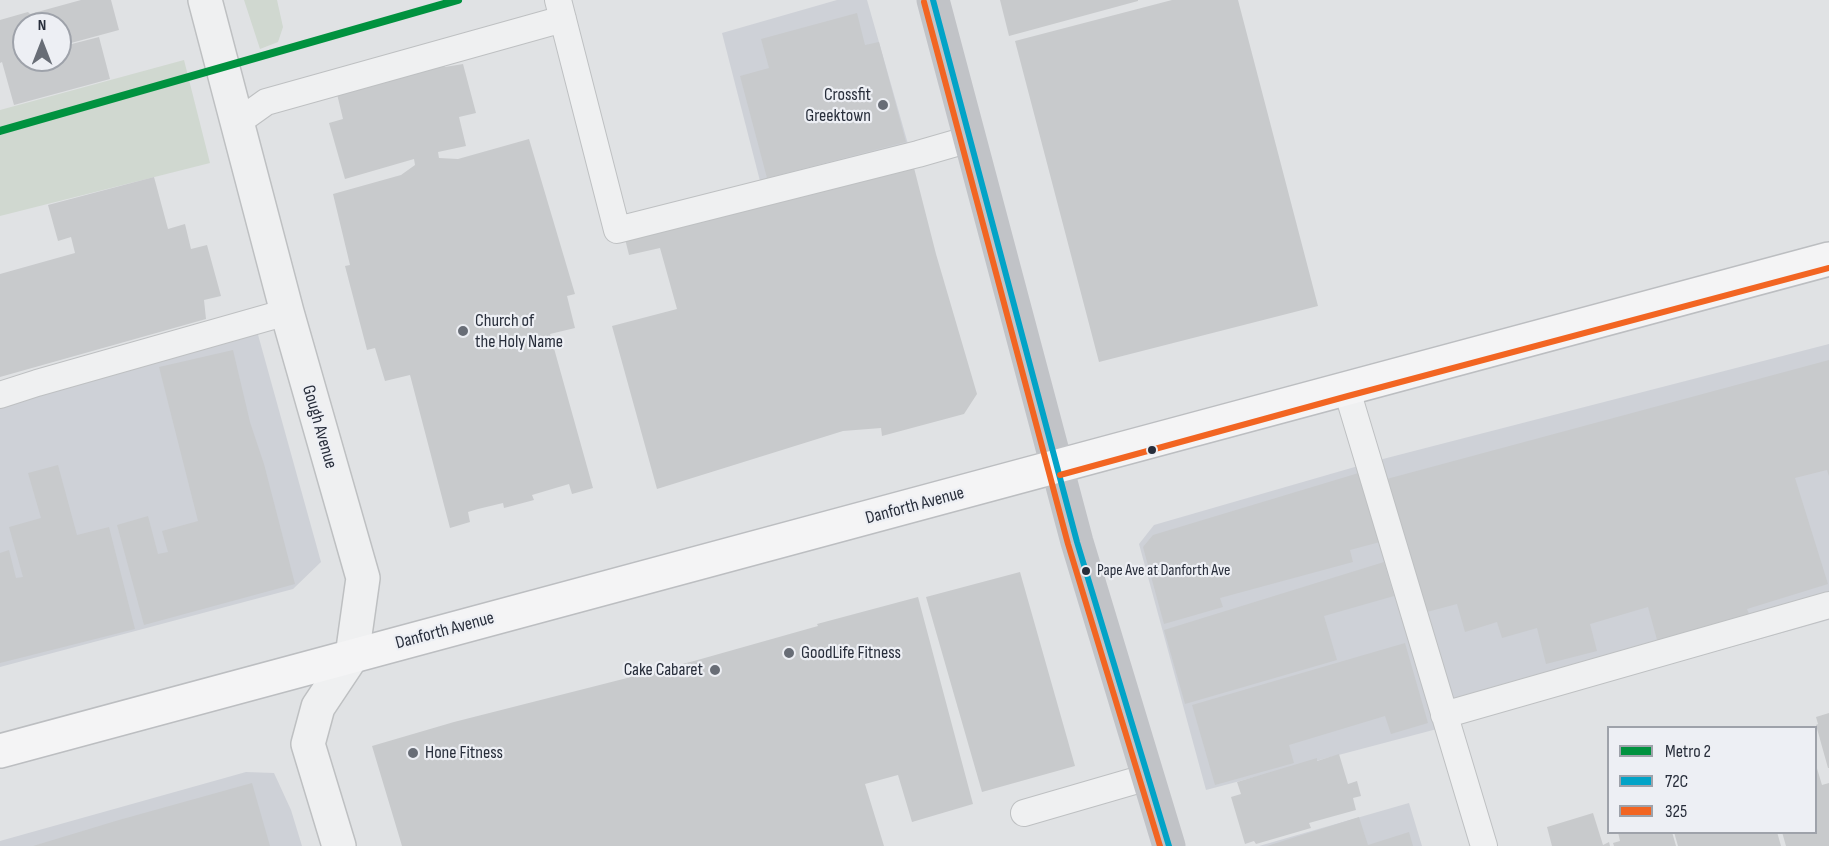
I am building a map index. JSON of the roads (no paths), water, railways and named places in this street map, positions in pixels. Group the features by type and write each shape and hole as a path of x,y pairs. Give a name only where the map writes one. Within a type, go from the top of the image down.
{"main road":[{"path":"933,0 1077,542 1168,846"},
{"name":"Danforth Avenue","path":"0,751 1346,387 1829,259"}],"street":[{"name":"Gough Avenue","path":"205,0 287,312 363,578 352,656 318,707 308,744 339,846"}],"lane":[{"path":"238,122 266,102 560,9 617,230 970,139"},
{"path":"0,395 287,312"},
{"path":"1346,387 1484,846"},
{"path":"1444,715 1829,605"},
{"path":"1024,813 1148,777"}],"metro line":[{"name":"2","path":"0,131 458,0"}],"place":[{"name":"Crossfit Greektown","path":"883,105"},
{"name":"Church of the Holy Name","path":"463,331"},
{"name":"Pape Ave at Danforth Ave","path":"1086,571"},
{"name":"GoodLife Fitness","path":"789,653"},
{"name":"Cake Cabaret","path":"715,670"},
{"name":"Hone Fitness","path":"413,753"}]}
